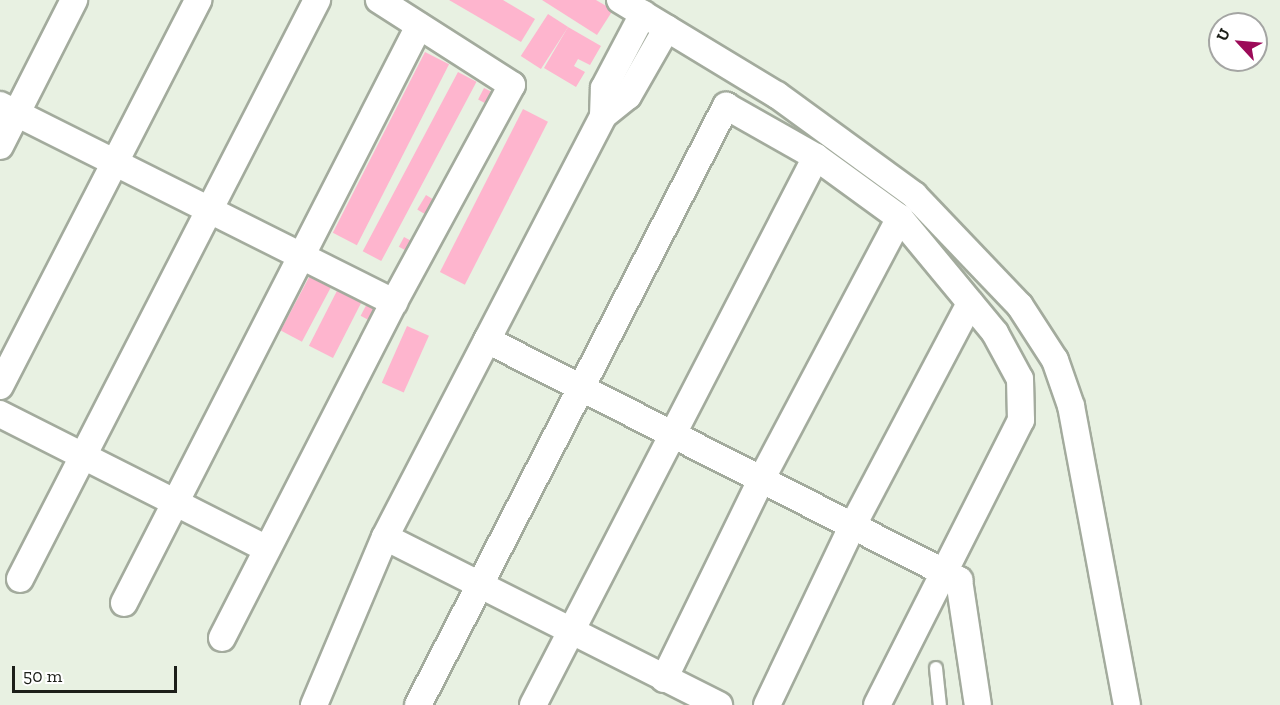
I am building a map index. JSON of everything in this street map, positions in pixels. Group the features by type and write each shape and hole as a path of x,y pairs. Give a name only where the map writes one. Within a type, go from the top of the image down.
{"street":[{"path":"0,146 8,109 74,0"},
{"path":"0,386 198,0"},
{"path":"20,579 207,208 317,0"},
{"path":"222,638 393,302 512,85 379,0"},
{"path":"620,0 777,95 914,195 1020,306 1055,360 1071,406 1127,705"},
{"path":"603,116 604,88 643,14"},
{"path":"124,603 177,507 301,255 419,26"},
{"path":"314,705 385,537 603,116 628,96 667,28"},
{"path":"418,705 578,386 726,106 816,157 900,218 970,303 1020,380 1023,404 1021,420 941,572 877,705"},
{"path":"8,109 393,302"},
{"path":"533,705 816,157"},
{"path":"664,679 760,480 900,218"},
{"path":"767,705 852,527 970,303"},
{"path":"487,340 959,580 978,705"},
{"path":"0,414 82,455 177,507 267,549"},
{"path":"385,537 719,705"}],"lane":[{"path":"936,668 940,705"}],"building":[{"path":"449,0 503,0 535,19 521,42"},
{"path":"542,0 596,0 613,10 597,35"},
{"path":"548,14 568,27 541,69 521,56"},
{"path":"568,27 601,46 590,65 578,59 574,66 585,72 576,87 544,68"},
{"path":"425,52 449,64 357,245 333,233"},
{"path":"458,72 477,82 381,261 363,251"},
{"path":"484,88 492,92 486,104 478,100"},
{"path":"523,109 548,122 465,285 440,272"},
{"path":"426,195 436,201 428,216 417,210"},
{"path":"404,237 417,244 412,254 399,247"},
{"path":"315,266 336,277 302,342 281,330"},
{"path":"343,279 367,291 333,358 309,346"},
{"path":"370,298 385,306 376,324 361,316"},
{"path":"407,326 429,336 404,392 382,383"}]}
